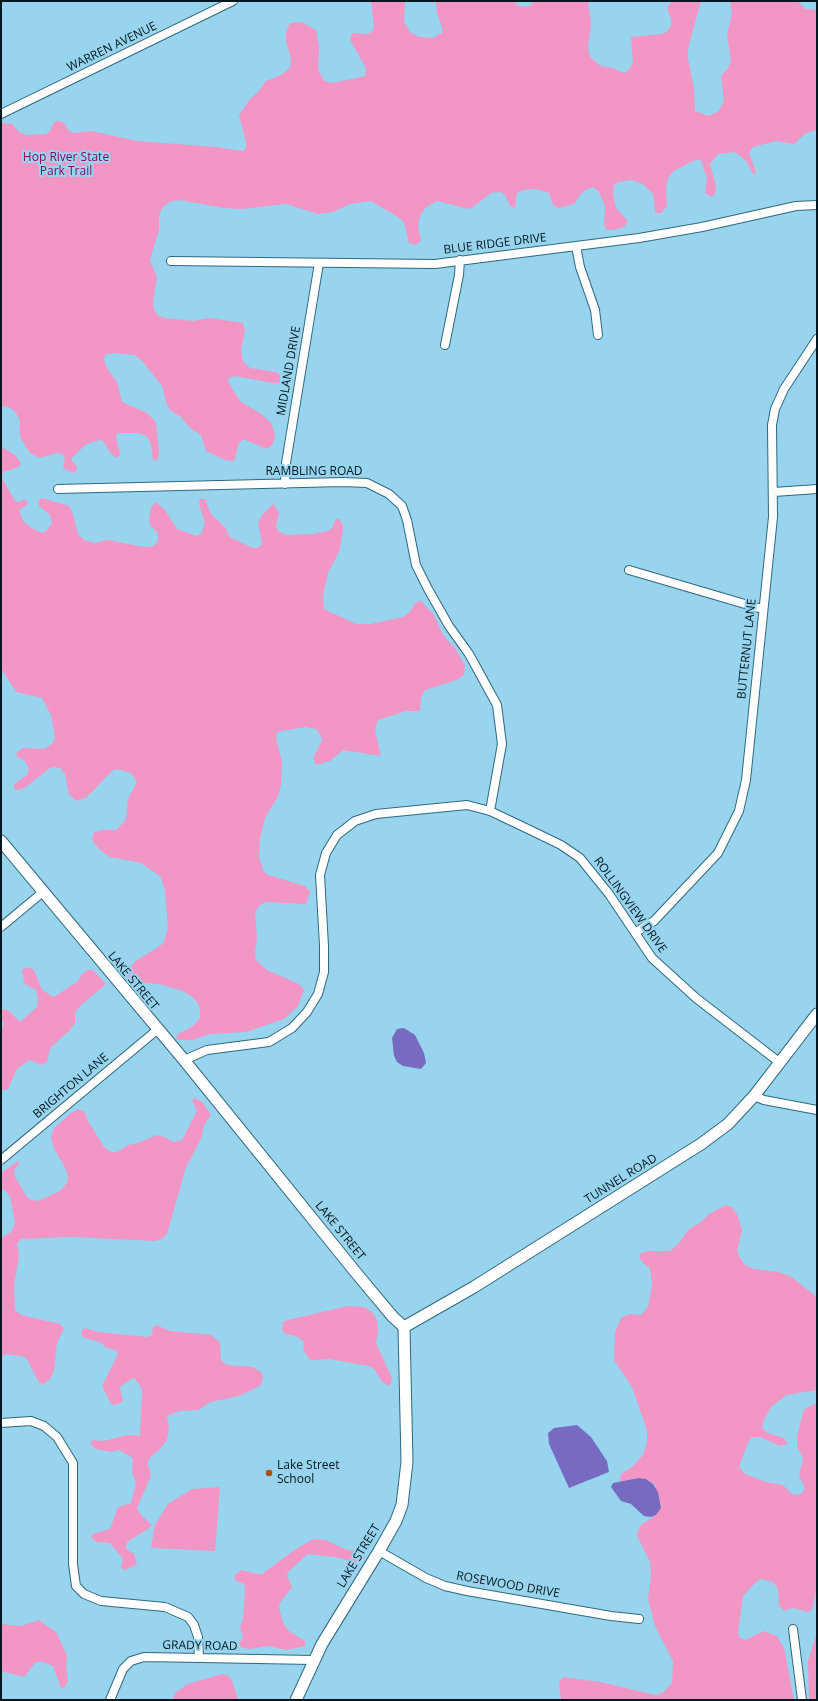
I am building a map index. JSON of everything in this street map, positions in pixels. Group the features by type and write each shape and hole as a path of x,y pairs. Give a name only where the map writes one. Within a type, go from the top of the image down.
{"main road":[{"name":"LAKE STREET","path":"1,841 157,1030 184,1060 357,1274 393,1317 404,1327 407,1442 406,1480 402,1505 380,1551 343,1608 314,1660 296,1700"},
{"name":"TUNNEL ROAD","path":"404,1327 474,1288 701,1144 728,1124 754,1096 817,1014"}],"street":[{"name":"WARREN AVENUE","path":"1,114 233,1"},
{"name":"BLUE RIDGE DRIVE","path":"171,261 435,264 576,246 702,227 796,206 817,205"},
{"path":"576,246 580,267 595,310 598,335"},
{"path":"445,345 459,275 460,260"},
{"name":"MIDLAND DRIVE","path":"285,484 286,463 319,263"},
{"name":"BUTTERNUT LANE","path":"636,932 654,920 718,853 739,811 746,780 762,609 773,517 774,492 772,425 775,409 784,390 817,339"},
{"name":"RAMBLING ROAD","path":"58,489 367,483 389,494 402,506 407,520 416,565 448,626 470,654 497,705 502,744 490,811"},
{"path":"774,492 817,489"},
{"path":"629,570 762,609"},
{"name":"ROLLINGVIEW DRIVE","path":"184,1060 207,1050 269,1042 292,1028 307,1012 318,994 324,972 320,875 326,853 337,835 355,821 376,814 467,805 490,811 561,845 580,858 636,932 652,958 674,979 779,1062"},
{"path":"1,927 43,892"},
{"name":"BRIGHTON LANE","path":"1,1160 157,1030"},
{"path":"754,1096 764,1100 817,1110"},
{"path":"1,1423 31,1421 44,1426 57,1436 73,1463 73,1564 76,1586 84,1594 98,1600 165,1607 188,1617 194,1624 198,1637 199,1657"},
{"name":"ROSEWOOD DRIVE","path":"380,1551 426,1578 445,1586 504,1598 611,1616 639,1619"},
{"path":"793,1629 802,1700"},
{"name":"GRADY ROAD","path":"110,1700 121,1674 131,1660 144,1657 314,1660"}],"green space":[{"name":"Hop River State Park Trail","path":"371,1 405,1 404,22 410,32 419,37 433,38 443,31 437,13 436,1 515,1 517,5 525,7 530,6 534,1 588,1 591,24 588,47 590,57 601,66 613,68 624,73 628,71 633,62 631,37 662,34 666,32 671,26 671,20 667,7 672,2 701,1 688,49 688,58 694,89 695,111 709,116 719,111 724,101 721,76 728,68 731,60 727,35 732,13 730,1 798,1 805,9 817,10 817,130 806,133 794,144 776,141 753,147 749,153 756,173 753,174 746,161 735,152 718,154 710,164 716,186 715,194 711,197 705,193 707,178 699,159 674,171 668,178 666,189 667,206 661,213 656,213 653,194 643,184 632,180 618,182 614,185 613,193 616,208 628,221 624,227 614,230 606,230 604,223 605,206 599,192 593,187 583,191 574,204 559,208 553,205 549,193 536,189 523,190 517,193 515,208 510,206 505,195 501,192 491,193 473,207 468,209 437,201 425,208 420,216 418,226 421,241 416,245 409,243 404,222 371,201 350,204 333,212 318,214 286,204 241,209 223,208 180,200 169,202 162,208 159,216 159,230 150,260 157,277 153,302 154,309 158,316 165,318 193,321 209,318 243,323 245,331 241,350 243,361 250,368 276,372 280,375 280,381 279,383 273,383 234,376 229,378 228,382 240,401 261,414 271,423 275,434 273,444 267,449 243,439 238,445 235,460 233,461 225,460 206,451 201,435 189,427 181,417 171,411 167,405 162,386 143,362 135,355 113,353 105,355 104,360 107,368 117,382 122,402 147,413 156,422 159,452 157,461 153,460 151,445 147,436 138,433 117,433 116,437 120,455 117,458 112,455 103,441 99,440 85,445 71,459 77,467 76,472 74,473 63,468 65,458 63,454 57,453 40,458 30,453 20,437 20,421 16,413 9,407 1,406 1,123 12,124 20,133 27,135 46,134 50,131 54,122 59,121 64,123 69,131 73,133 91,131 137,141 216,147 243,151 246,148 246,142 239,115 250,99 258,92 266,81 281,75 290,68 291,59 286,41 286,32 290,23 301,22 316,30 319,47 318,69 324,81 332,83 365,76 366,68 350,40 352,33 367,34 372,32 374,27"},
{"path":"1,446 15,455 21,463 19,467 3,472 2,478 15,501 19,502 26,499 27,501 28,504 19,510 23,521 30,527 42,533 46,531 52,523 50,515 39,506 38,501 42,498 69,506 73,514 78,534 84,540 94,543 108,540 144,547 154,546 158,541 158,533 150,525 149,520 151,507 156,502 165,510 177,529 197,536 201,534 205,523 199,504 200,499 205,499 211,514 225,527 230,537 253,548 258,548 262,544 258,523 262,515 273,504 279,512 276,527 279,532 287,535 313,534 328,531 332,528 336,519 339,519 343,525 343,530 339,552 328,573 323,596 324,609 356,624 371,624 403,617 409,613 416,602 421,601 434,615 443,635 456,649 465,666 464,675 457,680 425,690 421,698 420,711 406,711 378,720 375,730 381,756 343,750 330,761 316,765 313,758 322,741 321,736 316,729 305,727 277,732 276,739 282,761 281,785 278,796 265,818 260,839 259,858 264,872 268,875 305,886 310,892 306,904 266,902 259,906 255,912 257,938 255,952 256,960 267,970 299,984 304,990 298,1006 284,1019 246,1032 211,1034 192,1040 179,1040 176,1039 178,1034 193,1026 200,1018 200,1008 195,999 183,991 159,984 127,981 126,971 137,960 164,942 168,928 165,891 161,877 141,863 110,857 100,850 92,840 94,832 116,830 124,822 126,818 128,799 137,782 131,773 117,769 112,771 87,797 77,801 69,795 65,774 60,768 55,767 50,768 26,787 19,790 14,789 14,784 27,775 29,769 25,761 16,756 17,752 23,748 44,749 52,744 55,738 51,715 42,698 16,692 1,668"},
{"path":"29,967 34,970 42,990 54,997 78,981 82,974 87,970 93,970 106,984 80,1006 75,1013 75,1023 69,1031 50,1048 47,1062 41,1065 29,1060 17,1069 8,1089 1,1091 1,1031 4,1024 1,1017 1,1011 3,1009 8,1010 20,1022 37,1007 38,999 36,990 25,984 22,972 23,969"},
{"path":"195,1098 202,1102 211,1115 204,1125 201,1139 186,1167 167,1234 162,1239 155,1241 71,1237 21,1239 17,1244 19,1255 14,1286 15,1310 21,1315 60,1324 64,1328 57,1343 54,1370 50,1379 44,1384 39,1383 25,1357 5,1354 2,1357 1,1362 1,1238 11,1232 15,1223 10,1196 1,1187 1,1173 18,1161 19,1164 14,1170 15,1177 27,1197 38,1201 60,1191 67,1183 68,1177 66,1170 53,1146 51,1137 54,1128 71,1113 79,1109 84,1111 88,1121 104,1147 111,1152 117,1152 128,1145 138,1143 157,1135 174,1142 182,1140 197,1111 192,1100"},
{"path":"726,1205 732,1207 738,1216 742,1231 737,1251 745,1265 754,1269 778,1272 790,1276 817,1297 817,1390 787,1395 771,1407 762,1427 767,1433 784,1438 788,1444 780,1446 760,1437 752,1437 748,1443 739,1467 745,1474 766,1482 783,1485 792,1494 799,1495 803,1492 805,1488 799,1476 803,1458 797,1447 797,1437 803,1412 806,1408 817,1403 817,1584 813,1607 811,1611 808,1612 793,1608 784,1611 779,1605 778,1589 773,1582 761,1579 757,1581 743,1596 738,1632 739,1637 745,1640 764,1631 777,1636 784,1648 794,1700 561,1700 559,1683 562,1677 600,1682 655,1695 663,1693 672,1683 673,1661 655,1626 648,1599 651,1575 650,1562 637,1536 641,1525 656,1515 661,1506 655,1485 648,1480 639,1478 620,1482 621,1474 632,1467 643,1455 647,1442 647,1430 632,1387 614,1360 615,1332 621,1318 630,1314 641,1315 648,1307 652,1286 651,1274 649,1267 644,1264 639,1257 641,1253 650,1251 670,1251 679,1243 688,1230 701,1222 709,1214"},
{"path":"348,1306 364,1307 372,1312 377,1320 378,1333 376,1343 392,1378 390,1386 383,1383 374,1369 369,1366 329,1359 310,1360 304,1351 303,1341 296,1336 285,1334 282,1330 283,1322 288,1320"},
{"path":"156,1325 170,1331 212,1335 220,1343 221,1360 223,1362 228,1365 253,1367 262,1373 263,1379 260,1386 239,1396 211,1402 198,1410 179,1411 167,1416 169,1428 167,1440 159,1450 149,1458 148,1464 151,1476 137,1508 140,1514 152,1525 127,1542 126,1549 134,1554 137,1564 125,1570 121,1568 123,1559 110,1543 97,1542 91,1538 93,1534 110,1529 118,1507 131,1503 136,1483 132,1472 133,1458 119,1450 111,1452 96,1449 90,1444 93,1440 104,1441 127,1435 140,1436 142,1390 134,1378 120,1387 123,1402 114,1405 111,1404 102,1386 118,1354 115,1350 107,1348 100,1342 85,1338 81,1335 82,1330 86,1328 98,1332 147,1337 152,1335 153,1327"},
{"path":"220,1487 215,1551 151,1548 155,1525 168,1504 192,1489"},
{"path":"313,1539 326,1540 344,1549 362,1552 365,1557 363,1560 353,1563 341,1558 308,1554 288,1572 287,1576 292,1587 280,1603 279,1608 284,1625 289,1631 305,1641 305,1646 286,1650 269,1646 249,1649 241,1647 239,1644 243,1637 240,1627 243,1619 245,1590 244,1584 236,1581 234,1576 241,1570 262,1574 293,1551"},
{"path":"817,1609 817,1700 809,1700 808,1661 816,1635"},
{"path":"39,1620 56,1632 67,1655 66,1667 68,1681 64,1688 61,1688 53,1666 41,1661 35,1663 24,1677 1,1671 1,1624 21,1626"},
{"path":"222,1674 227,1675 232,1680 238,1700 172,1700 176,1692 188,1684"}],"shaded area":[{"path":"404,1028 415,1035 424,1053 426,1063 421,1069 403,1066 397,1062 394,1056 392,1038 397,1029"},
{"path":"577,1425 591,1437 607,1461 609,1472 569,1488 549,1444 548,1433 554,1428"},
{"path":"639,1478 646,1479 653,1484 658,1492 661,1508 656,1515 651,1517 644,1516 631,1504 621,1501 611,1487 613,1483"}],"place":[{"name":"Lake Street School","path":"269,1473"}]}
